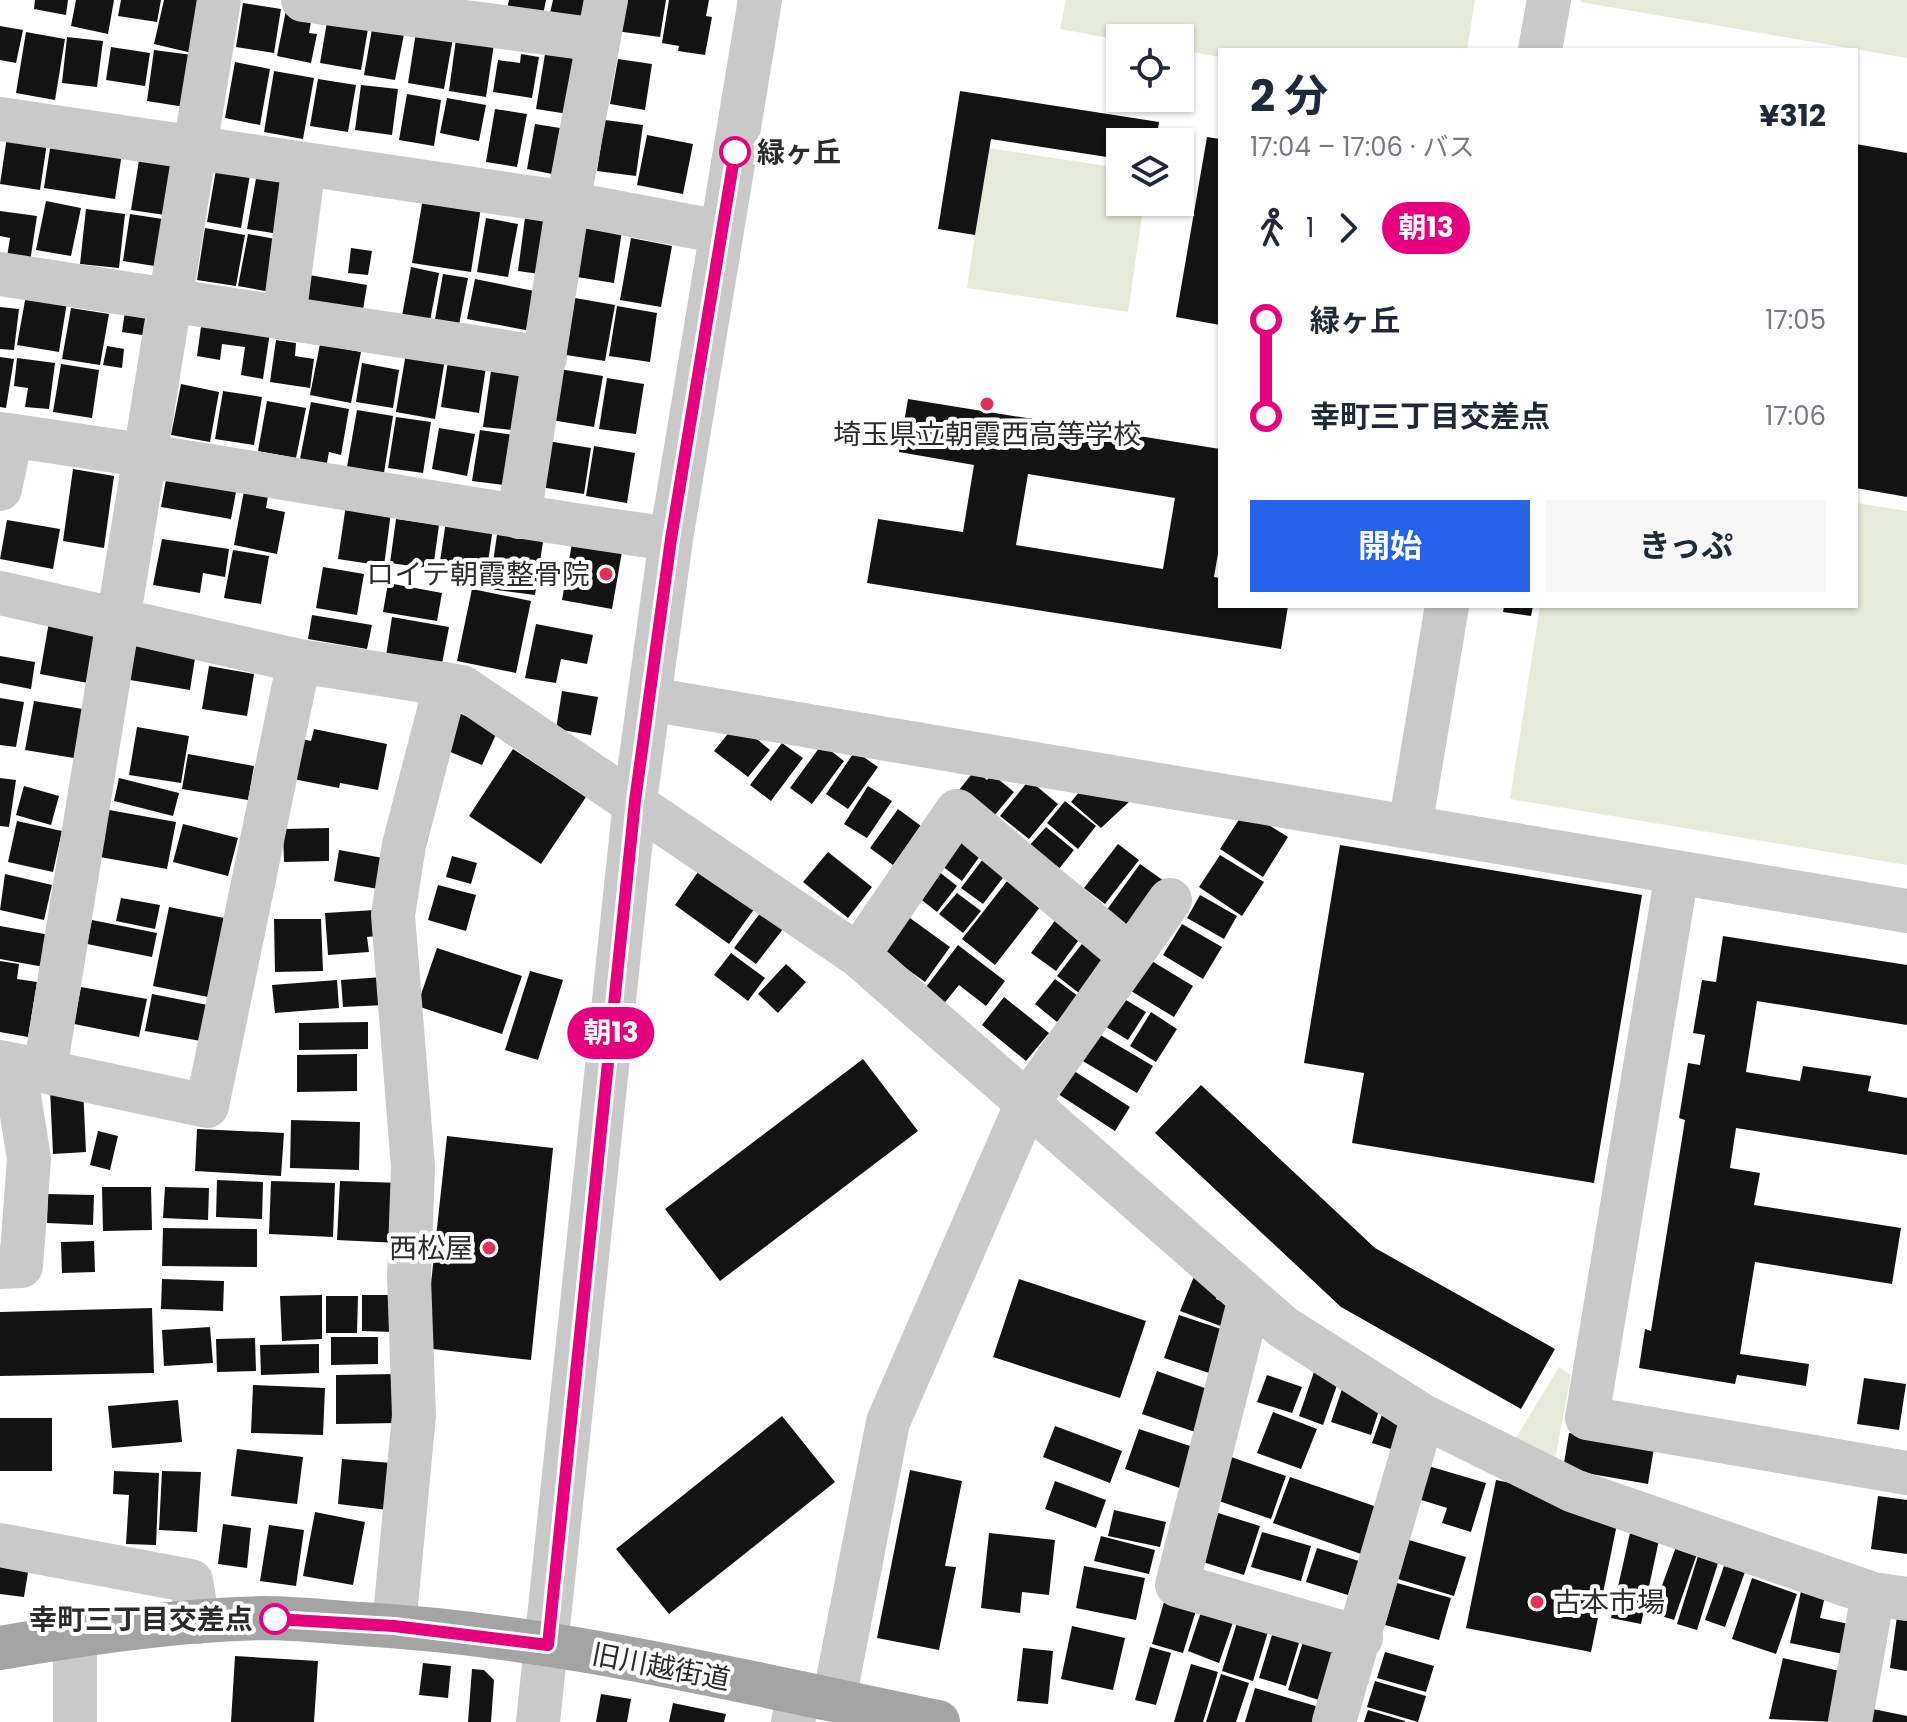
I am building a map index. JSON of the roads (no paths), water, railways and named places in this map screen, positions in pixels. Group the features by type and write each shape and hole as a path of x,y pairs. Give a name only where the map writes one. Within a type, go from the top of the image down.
{"main road":[{"name":"旧川越街道","path":"0,1648 75,1634 267,1618 394,1626 548,1645 809,1705 938,1722"}],"street":[{"path":"0,1267 21,1266 29,1159 19,1066 118,620 219,0"},
{"path":"303,0 602,20 568,203 519,517"},
{"path":"538,1722 635,801 671,539 760,0"},
{"path":"1540,48 1549,0"},
{"path":"0,119 568,203 721,232"},
{"path":"284,318 304,164"},
{"path":"0,274 545,358"},
{"path":"0,489 5,435 145,454 519,517 671,539"},
{"path":"0,593 299,661 462,687 597,781 635,801 858,955 1283,1327 1423,1416 1574,1491 1890,1596 1850,1722"},
{"path":"1410,827 1447,608"},
{"path":"19,1066 207,1106 299,661"},
{"path":"394,1626 414,1415 409,1278 413,1167 393,915 404,845 446,684"},
{"path":"649,699 1907,911"},
{"path":"858,955 957,811 1128,954"},
{"path":"1677,873 1587,1418 1907,1473"},
{"path":"809,1705 888,1422 1027,1103 1128,954 1170,900"},
{"path":"1250,1298 1177,1585 1361,1638"},
{"path":"1334,1722 1361,1638 1423,1416"},
{"path":"0,1545 191,1581 198,1622"},
{"path":"75,1634 75,1722"}],"place":[{"name":"緑ヶ丘","path":"735,152"},
{"name":"埼玉県立朝霞西高等学校","path":"987,404"},
{"name":"ロイテ朝霞整骨院","path":"606,574"},
{"name":"西松屋","path":"489,1248"},
{"name":"古本市場","path":"1537,1602"},
{"name":"幸町三丁目交差点","path":"275,1619"}]}
